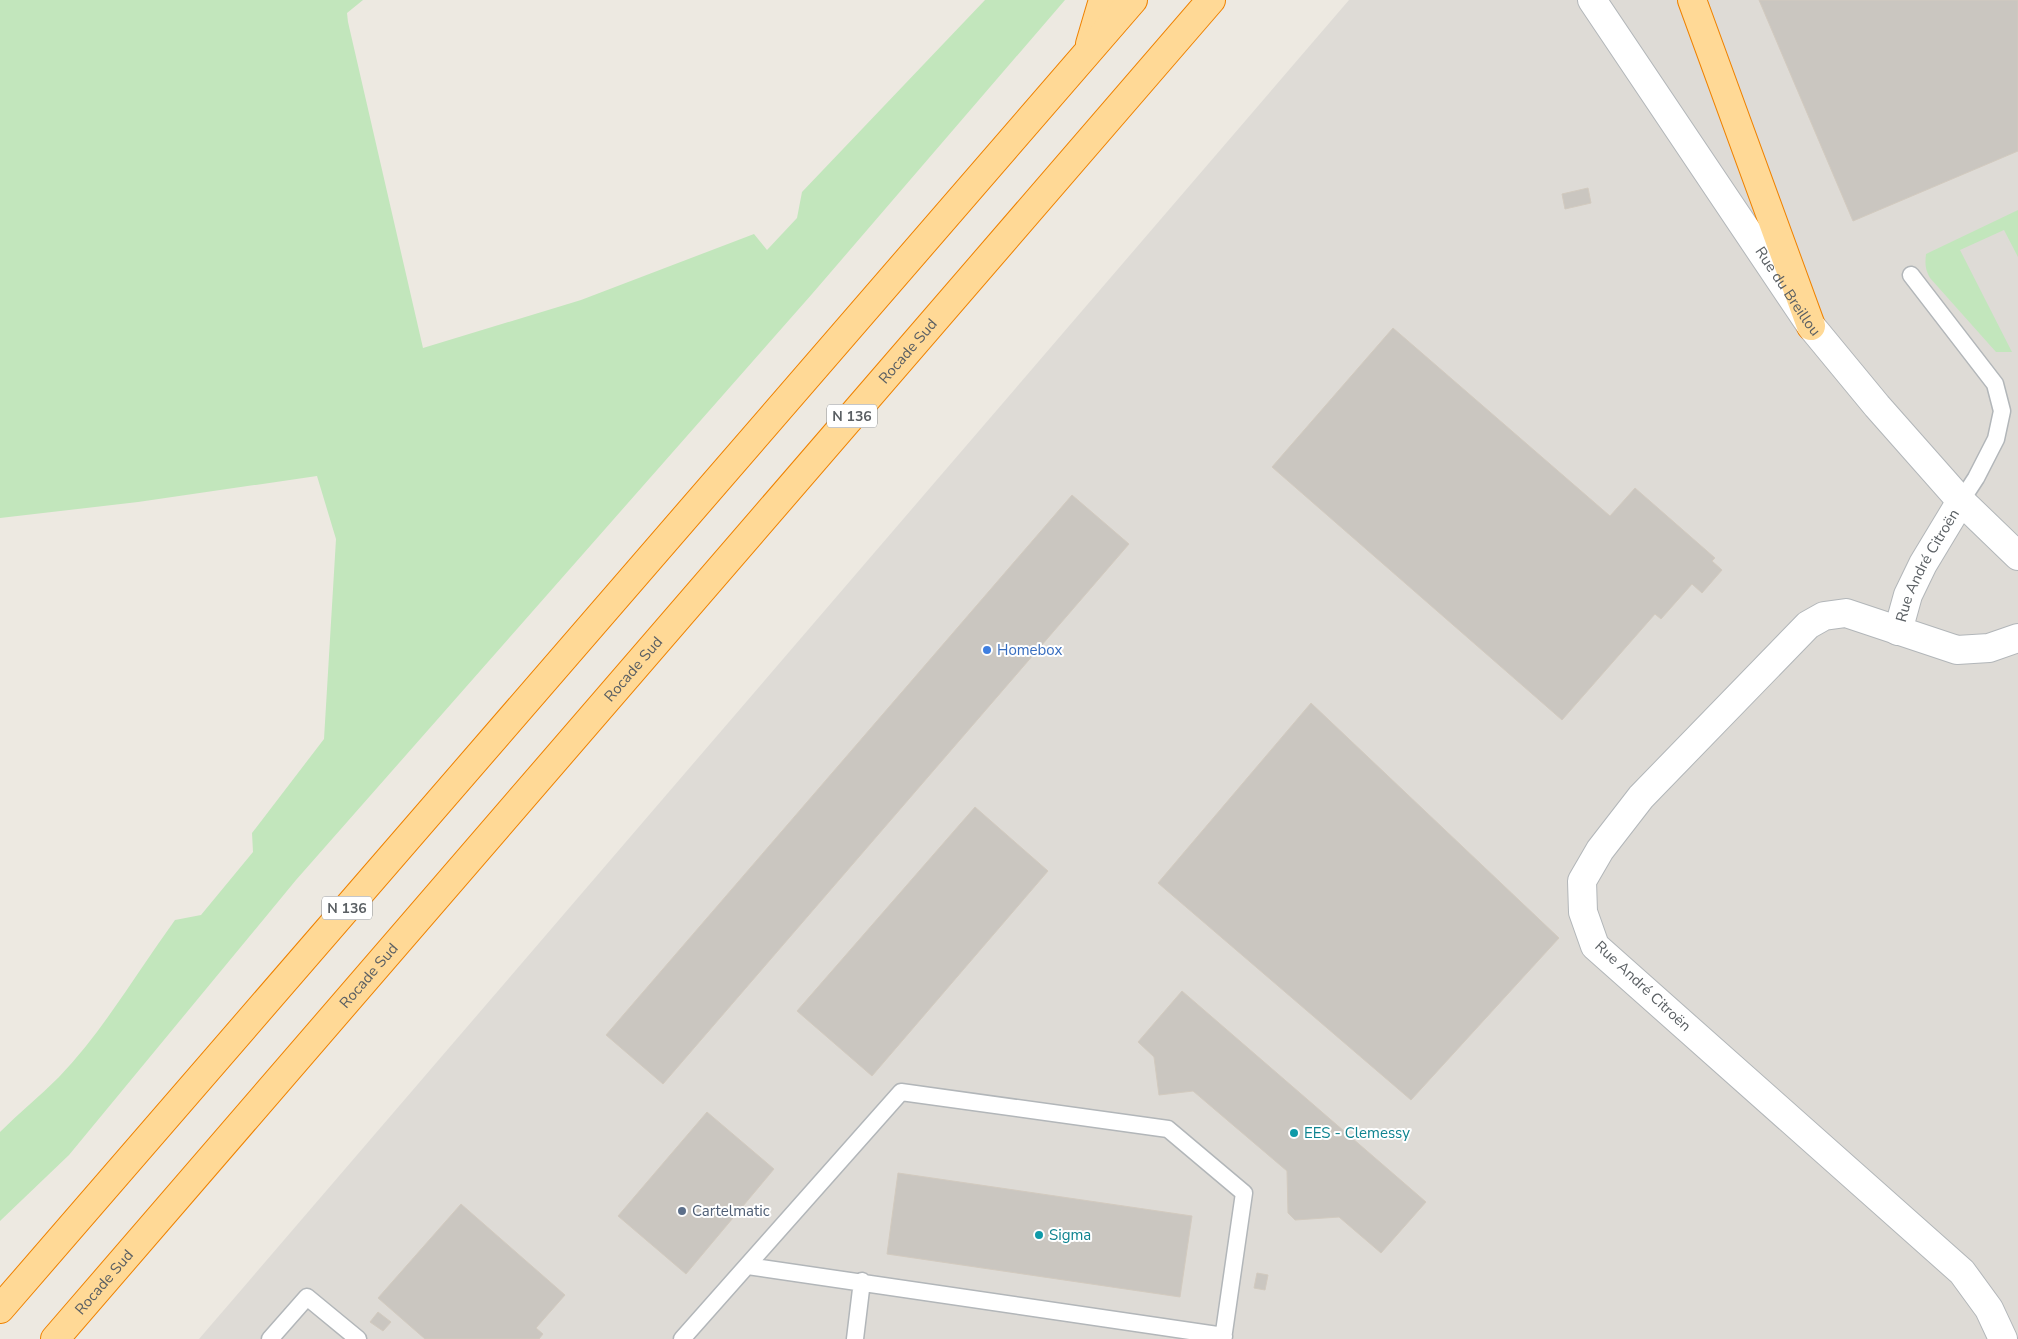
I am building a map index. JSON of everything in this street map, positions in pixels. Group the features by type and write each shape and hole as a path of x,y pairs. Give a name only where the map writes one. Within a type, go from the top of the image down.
{"highway":[{"path":"1088,53 1103,0"},
{"name":"N 136","path":"3,1304 1133,0"},
{"name":"Rocade Sud","path":"55,1339 1211,0"},
{"path":"1692,0 1811,326"}],"street":[{"name":"Rue du Breillou","path":"1592,0 1811,326 1877,406 1961,501 2018,556"},
{"name":"Rue André Citroën","path":"1898,631 1908,595 1961,501"},
{"name":"Rue André Citroën","path":"2003,1339 1989,1309 1972,1282 1962,1272 1595,946 1582,912 1582,881 1600,850 1641,798 1808,625 1824,616 1846,612 1957,650 1989,648 2018,638"}],"lane":[{"path":"1911,274 1994,384 2002,411 1996,438 1976,478 1961,501"},
{"path":"682,1339 900,1092 1168,1130 1244,1193 1223,1338 862,1281 748,1266"},
{"path":"854,1339 862,1281"},
{"path":"270,1339 307,1297 358,1339"}],"shaded area":[{"path":"1349,0 2018,0 2018,1339 199,1339"}],"green space":[{"path":"0,0 363,0 347,13 348,22 423,348 581,300 754,234 767,250 797,218 802,192 985,0 1065,0 812,294 296,880 69,1155 0,1221 0,1132 59,1077 91,1040 175,920 201,915 253,852 252,833 324,739 336,539 317,476 138,502 0,518"},
{"path":"2018,210 2018,257 2004,230 1960,250 2012,352 1996,352 1930,278 1926,266 1926,254"}],"building":[{"path":"1759,0 2018,0 2018,151 1853,221"},
{"path":"1588,188 1591,203 1565,209 1562,194"},
{"path":"1393,328 1610,516 1635,488 1715,558 1712,561 1722,570 1702,593 1692,584 1661,619 1655,614 1562,720 1272,467"},
{"path":"1072,495 1129,544 663,1084 606,1035"},
{"path":"1311,703 1559,938 1411,1100 1158,883"},
{"path":"975,807 1048,871 872,1076 797,1011"},
{"name":"EES - Clemessy","path":"1182,991 1426,1202 1381,1253 1339,1217 1295,1220 1288,1213 1287,1171 1193,1091 1159,1095 1154,1057 1138,1042"},
{"path":"707,1112 774,1169 686,1274 618,1216"},
{"name":"Sigma","path":"898,1173 1192,1216 1180,1297 887,1254"},
{"path":"461,1204 565,1295 536,1328 543,1334 539,1339 425,1339 378,1298"},
{"path":"1257,1273 1268,1275 1265,1290 1254,1288"},
{"path":"378,1312 391,1322 383,1331 370,1322"}],"place":[{"name":"Homebox","path":"987,650"},
{"name":"EES - Clemessy","path":"1294,1133"},
{"name":"Cartelmatic","path":"682,1211"},
{"name":"Sigma","path":"1039,1235"}]}
